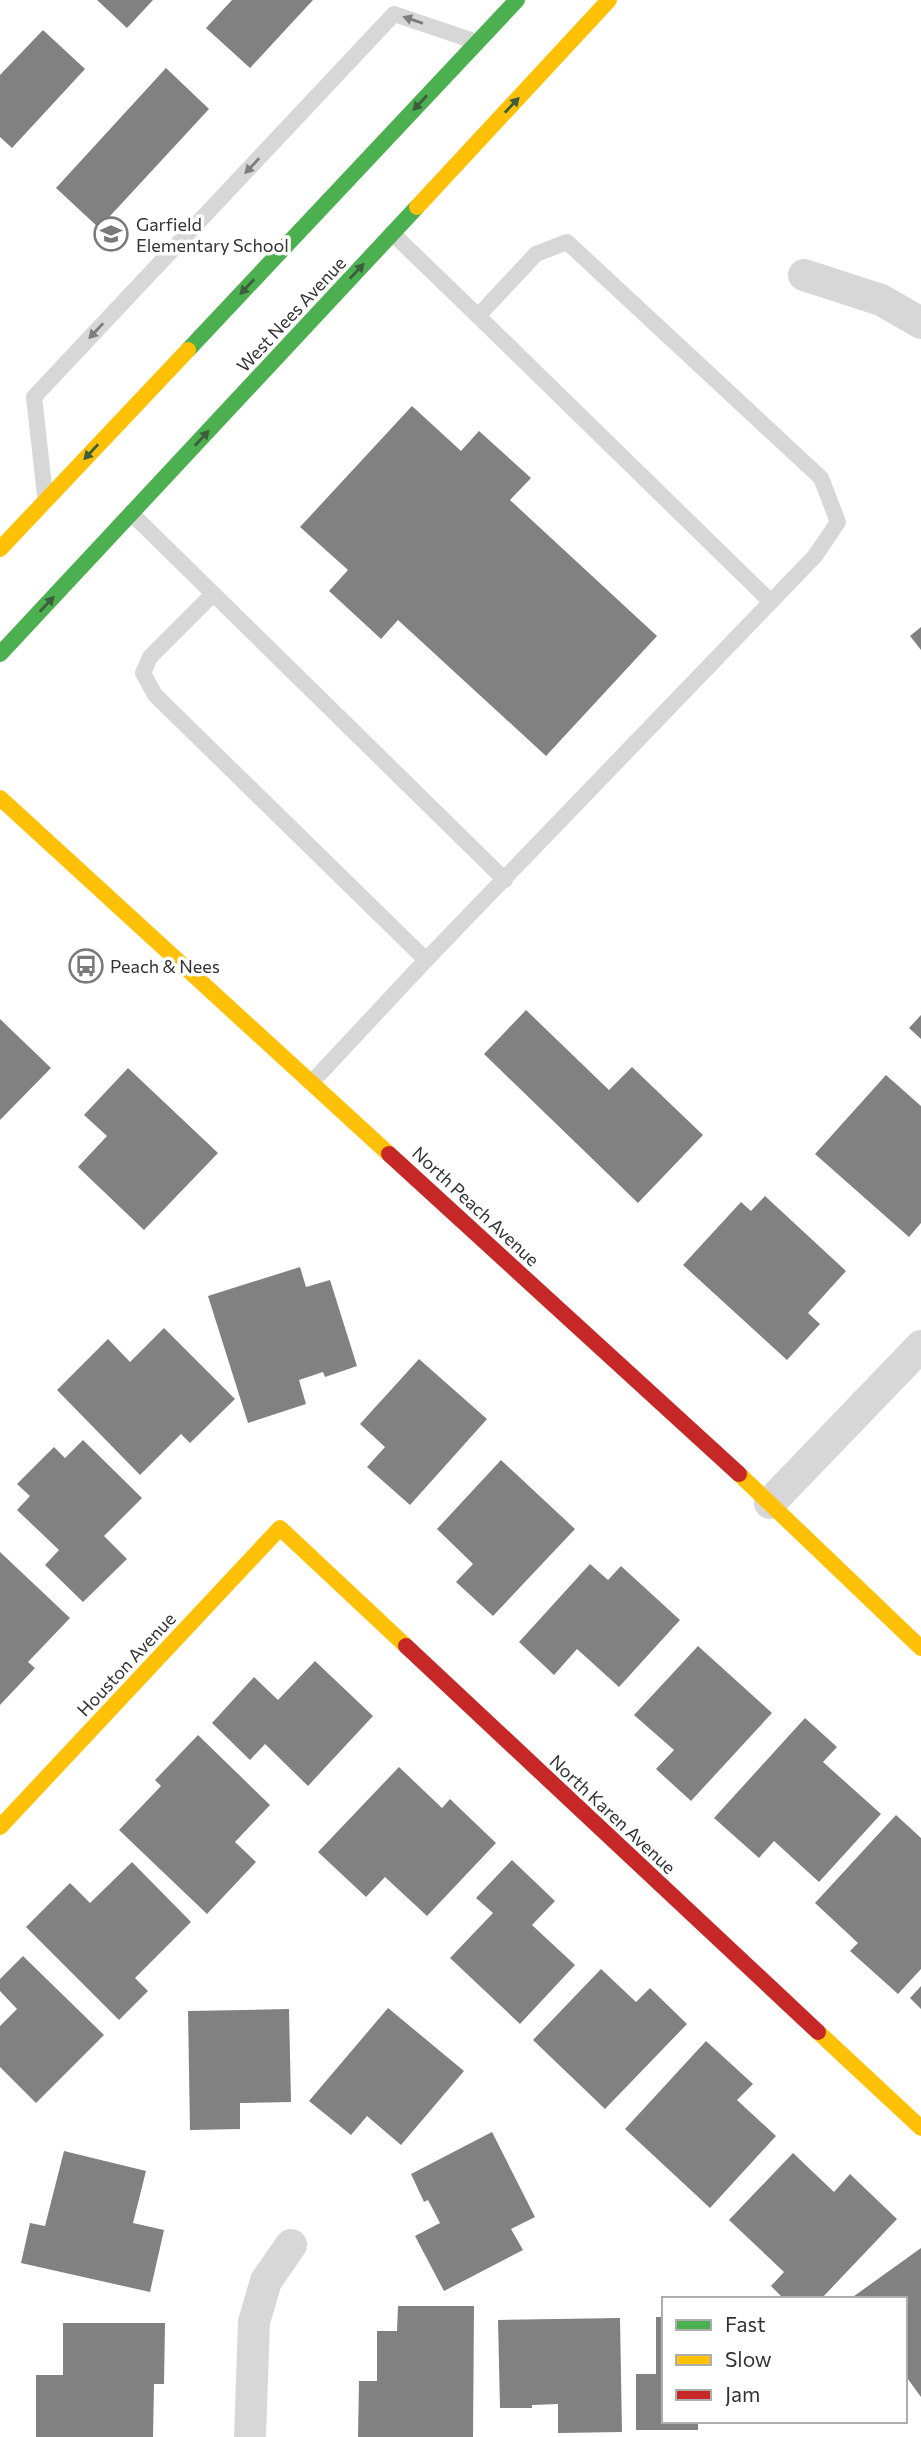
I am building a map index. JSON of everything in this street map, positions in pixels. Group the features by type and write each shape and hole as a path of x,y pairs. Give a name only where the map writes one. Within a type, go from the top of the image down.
{"street":[{"path":"0,549 517,0"},
{"name":"West Nees Avenue","path":"0,654 609,0"},
{"path":"804,275 881,300 921,323"},
{"name":"North Peach Avenue","path":"0,798 770,1503 921,1648"},
{"path":"770,1503 921,1346"},
{"name":"Houston Avenue","path":"0,1827 279,1528"},
{"name":"North Karen Avenue","path":"279,1528 921,2129"},
{"path":"250,2437 254,2322 266,2281 291,2245"}],"lane":[{"path":"46,501 34,397 394,14 477,41"},
{"path":"392,233 771,602"},
{"path":"312,1082 815,556 838,522 821,478 567,242 536,254 478,316"},
{"path":"131,513 505,880"},
{"path":"214,594 150,657 143,673 155,695 426,960"}],"building":[{"path":"97,0 153,0 127,28"},
{"path":"232,0 313,0 250,68 206,28"},
{"path":"43,30 85,69 12,148 0,137 0,75"},
{"path":"166,68 209,109 99,228 56,188"},
{"path":"412,406 461,451 479,431 531,478 510,500 657,636 546,756 398,620 381,639 329,591 348,570 300,527"},
{"path":"921,627 921,650 910,636"},
{"path":"526,1010 609,1090 632,1067 703,1135 638,1203 484,1054"},
{"path":"921,1015 921,1039 909,1028"},
{"path":"0,1019 51,1068 0,1120"},
{"path":"128,1068 218,1153 144,1230 78,1167 107,1136 84,1115"},
{"path":"886,1075 921,1106 921,1223 909,1237 815,1154"},
{"path":"765,1196 846,1271 808,1313 820,1324 787,1360 683,1265 741,1202 751,1211"},
{"path":"300,1267 306,1287 330,1280 357,1366 325,1377 323,1372 299,1380 306,1404 248,1423 208,1296"},
{"path":"164,1328 235,1399 190,1443 181,1434 140,1475 57,1390 108,1339 130,1362"},
{"path":"419,1359 487,1419 410,1505 367,1467 385,1447 360,1424"},
{"path":"83,1440 142,1498 104,1536 127,1559 83,1602 45,1565 59,1550 17,1510 30,1496 17,1484 54,1447 65,1458"},
{"path":"501,1460 575,1529 493,1616 456,1582 473,1564 437,1529"},
{"path":"0,1552 70,1618 28,1662 35,1668 0,1705"},
{"path":"590,1564 608,1580 621,1566 680,1620 619,1687 577,1649 554,1675 519,1642"},
{"path":"698,1646 772,1713 691,1801 656,1769 674,1750 634,1715"},
{"path":"315,1661 373,1716 308,1786 265,1744 250,1760 212,1723 254,1677 278,1700"},
{"path":"805,1718 837,1747 823,1762 881,1814 819,1882 774,1841 759,1858 714,1818"},
{"path":"198,1735 270,1805 235,1842 256,1862 207,1914 119,1830 161,1786 155,1780"},
{"path":"399,1767 442,1808 450,1799 496,1843 427,1916 385,1877 366,1897 318,1852"},
{"path":"896,1815 921,1838 921,1969 898,1994 850,1951 858,1943 815,1903"},
{"path":"512,1860 555,1901 532,1925 575,1965 520,2024 450,1958 493,1913 476,1898"},
{"path":"132,1862 191,1922 135,1978 148,1991 119,2020 26,1927 70,1883 90,1903"},
{"path":"23,1956 104,2035 36,2103 0,2067 0,2026 17,2009 0,1991 0,1979"},
{"path":"601,1969 636,2002 650,1988 687,2024 605,2109 533,2040"},
{"path":"921,1986 921,2009 910,1998"},
{"path":"388,2008 464,2071 401,2145 367,2116 351,2135 309,2101"},
{"path":"289,2009 291,2102 240,2103 240,2129 190,2130 188,2011"},
{"path":"706,2041 753,2084 737,2100 776,2136 710,2208 625,2129"},
{"path":"492,2132 535,2217 511,2229 523,2250 444,2291 415,2236 440,2223 428,2200 424,2202 411,2174"},
{"path":"64,2151 146,2171 133,2223 164,2230 150,2292 21,2263 30,2223 45,2226"},
{"path":"793,2153 834,2192 850,2174 897,2219 823,2297 782,2297 771,2286 784,2272 729,2220"},
{"path":"921,2248 921,2397 907,2378 907,2297 853,2297"},
{"path":"398,2306 474,2306 473,2437 358,2437 359,2381 377,2381 377,2331 397,2331"},
{"path":"656,2317 662,2317 662,2423 698,2423 698,2430 636,2430 636,2374 656,2374"},
{"path":"620,2318 622,2432 558,2433 558,2404 532,2405 532,2408 500,2408 498,2320"},
{"path":"63,2323 165,2323 164,2384 154,2384 153,2437 36,2437 36,2375 63,2375"}],"traffic: fast":[{"path":"188,350 517,0"},
{"path":"0,654 417,207"}],"traffic: slow":[{"path":"417,207 609,0"},
{"path":"0,549 188,350"},
{"path":"0,798 389,1154"},
{"path":"739,1474 921,1648"},
{"path":"0,1827 280,1528 406,1646"},
{"path":"818,2032 921,2128"}],"traffic: jam":[{"path":"389,1154 739,1474"},
{"path":"406,1646 818,2032"}],"place":[{"name":"Garfield Elementary School","path":"111,234"},
{"name":"Peach & Nees","path":"86,966"}]}
